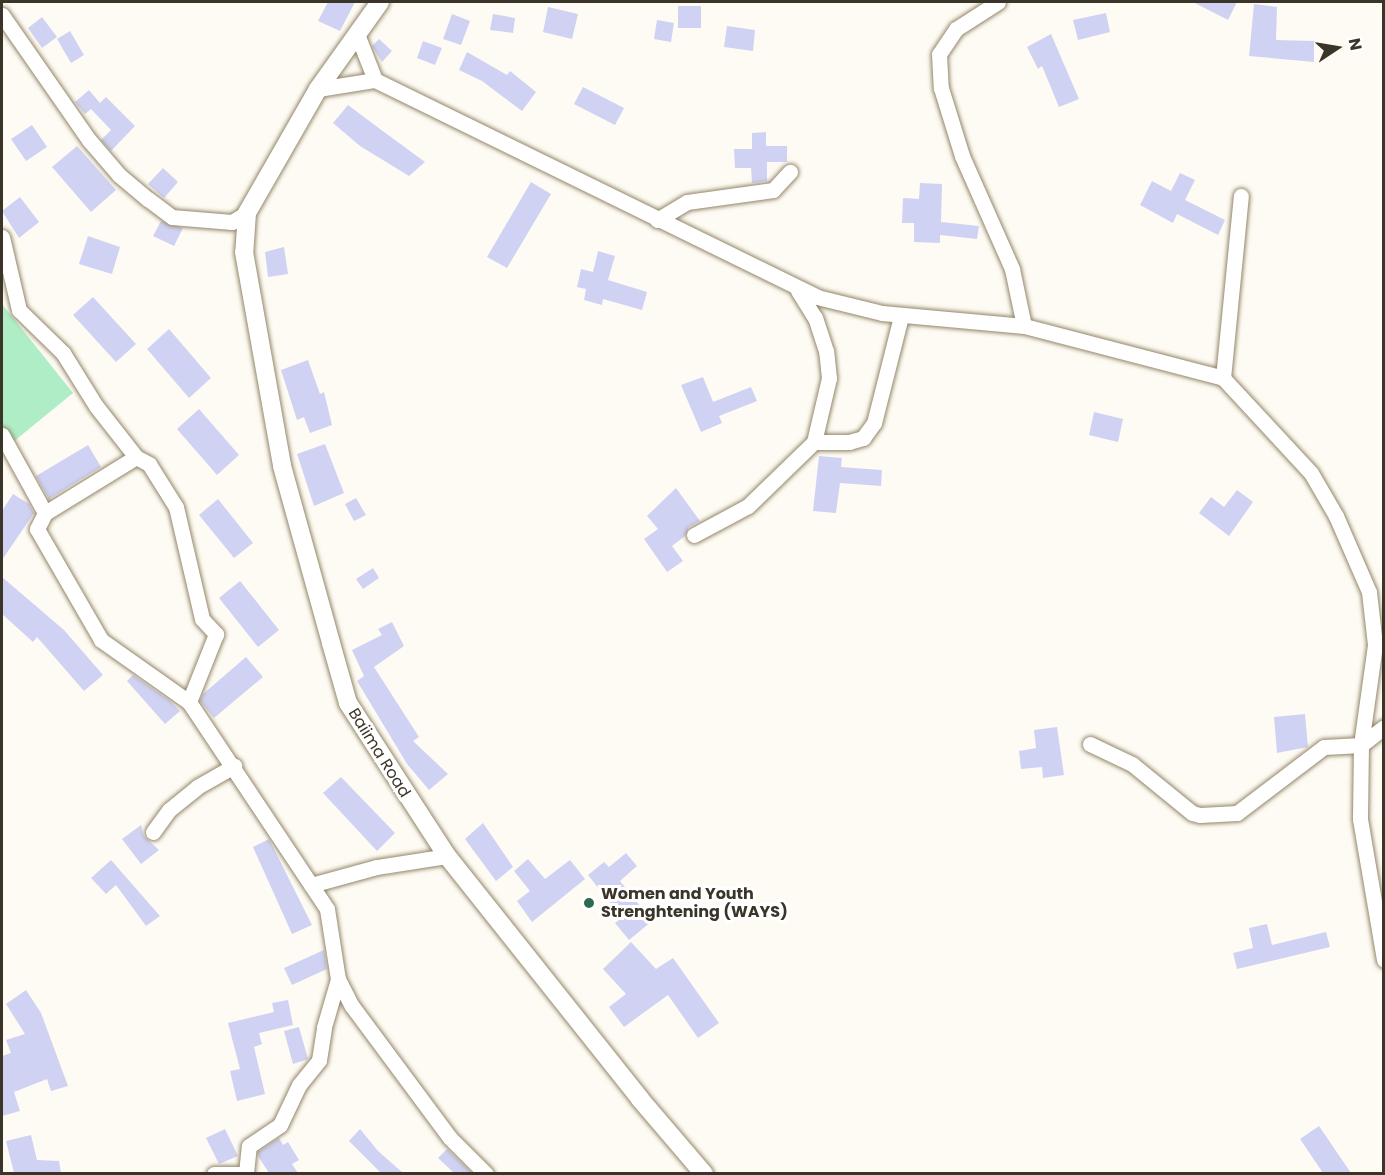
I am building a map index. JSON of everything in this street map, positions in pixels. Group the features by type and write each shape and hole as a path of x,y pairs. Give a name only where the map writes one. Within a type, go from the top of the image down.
{"street":[{"name":"Baiima Road","path":"380,2 318,89 247,213 244,252 282,466 348,703 447,856 640,1099 704,1173"},
{"path":"998,2 956,30 939,54 940,88 962,156 1012,269 1024,326"},
{"path":"2,15 89,140 119,175 148,199 172,217 232,222 247,213"},
{"path":"357,34 375,80"},
{"path":"318,89 375,80 798,291 901,316 1024,326 1223,378 1311,473 1336,516 1369,592 1375,645 1361,745 1360,819 1383,960"},
{"path":"657,220 687,202 773,190 790,172"},
{"path":"1223,378 1241,196"},
{"path":"2,237 19,310 63,353 136,458 149,464 176,507 202,619 216,634 189,702"},
{"path":"694,535 748,506 814,442 830,378 826,351 815,318 798,291"},
{"path":"814,442 849,442 863,438 874,423 901,316"},
{"path":"2,435 45,513"},
{"path":"136,458 45,513 37,529 101,640 189,702 234,766 327,909 338,979 352,1006 450,1138 486,1173"},
{"path":"1090,744 1132,764 1192,813 1200,815 1237,813 1324,747 1361,745 1383,727"},
{"path":"153,832 170,810 197,787 234,766"},
{"path":"311,885 377,867 447,856"},
{"path":"214,1173 246,1173 249,1146 280,1125 299,1085 319,1060 324,1028 338,979"}],"green space":[{"path":"2,304 73,393 2,451"}],"building":[{"path":"328,2 355,2 340,31 318,21"},
{"path":"1193,2 1237,2 1228,20"},
{"path":"1254,4 1277,7 1276,40 1314,41 1314,62 1249,56"},
{"path":"678,6 701,6 701,28 678,28"},
{"path":"548,7 578,14 572,39 543,32"},
{"path":"1106,13 1110,32 1078,40 1073,20"},
{"path":"452,14 470,21 461,45 443,39"},
{"path":"493,14 515,18 513,33 490,30"},
{"path":"42,17 57,37 42,48 28,28"},
{"path":"657,20 674,23 671,42 654,39"},
{"path":"727,26 755,30 753,51 724,47"},
{"path":"70,31 84,55 71,63 57,39"},
{"path":"1051,34 1079,99 1059,107 1042,66 1038,69 1027,47"},
{"path":"379,39 392,51 382,62 372,46"},
{"path":"423,41 442,48 435,65 417,58"},
{"path":"467,52 507,75 510,71 536,92 522,111 482,81 459,70"},
{"path":"583,87 624,108 615,125 574,104"},
{"path":"89,90 100,103 106,97 135,126 111,151 101,140 111,130 91,109 85,114 75,102"},
{"path":"348,105 425,162 409,176 360,146 333,123"},
{"path":"32,125 47,147 26,161 11,139"},
{"path":"766,132 766,146 787,146 787,162 767,162 767,181 752,183 751,168 735,168 734,149 752,149 752,133"},
{"path":"77,146 116,190 91,212 52,167"},
{"path":"163,168 178,182 164,198 148,184"},
{"path":"1180,173 1195,180 1185,200 1225,220 1218,235 1177,214 1173,223 1140,205 1152,181 1171,191"},
{"path":"531,182 551,194 507,268 487,257"},
{"path":"920,183 942,184 941,222 979,226 977,239 940,235 940,243 914,242 914,223 902,223 903,198 919,199"},
{"path":"20,197 39,222 19,238 2,211"},
{"path":"161,221 183,228 174,246 153,236"},
{"path":"88,236 120,247 112,274 79,264"},
{"path":"284,247 288,274 268,277 265,252"},
{"path":"598,251 615,256 608,280 647,292 642,310 603,299 602,305 584,300 586,289 577,287 581,269 593,272"},
{"path":"93,297 136,344 116,362 73,315"},
{"path":"169,329 211,378 189,398 147,349"},
{"path":"308,360 320,394 324,392 332,425 310,433 304,417 297,420 281,370"},
{"path":"703,377 713,402 751,387 757,401 719,416 722,423 701,432 681,385"},
{"path":"199,409 239,455 217,475 177,429"},
{"path":"1094,412 1123,419 1118,442 1089,435"},
{"path":"325,444 344,493 314,506 297,454"},
{"path":"88,445 101,467 49,499 36,476"},
{"path":"819,456 842,458 841,467 882,470 881,486 840,483 836,513 813,511"},
{"path":"676,488 700,521 689,527 685,536 672,546 683,561 667,572 644,539 658,529 647,516"},
{"path":"1237,490 1253,502 1229,536 1199,513 1211,497 1224,507"},
{"path":"13,494 29,504 34,513 2,560 2,511"},
{"path":"356,498 366,515 354,521 345,504"},
{"path":"218,499 253,543 234,558 199,515"},
{"path":"373,568 379,578 363,589 356,579"},
{"path":"2,577 64,630 103,675 84,691 37,637 33,642 2,614"},
{"path":"240,581 279,630 258,647 219,598"},
{"path":"392,622 404,646 374,667 419,737 413,741 448,774 429,790 407,764 357,681 364,676 352,650 382,635 378,629"},
{"path":"246,657 263,677 214,718 200,701 203,694"},
{"path":"133,675 170,701 180,711 165,724 127,681"},
{"path":"1305,714 1308,747 1277,753 1274,717"},
{"path":"1057,727 1064,775 1043,778 1042,767 1021,769 1019,751 1036,748 1034,730"},
{"path":"341,777 395,833 377,851 323,793"},
{"path":"483,823 513,867 496,881 465,839"},
{"path":"141,825 144,836 159,850 141,864 122,839"},
{"path":"269,839 312,925 292,934 253,847"},
{"path":"626,853 637,866 620,881 652,921 629,940 615,923 622,918 588,875 604,862 609,867"},
{"path":"528,859 545,879 570,860 585,879 532,922 517,901 530,891 514,871"},
{"path":"111,860 160,916 146,926 116,885 106,894 91,878"},
{"path":"1267,924 1272,945 1326,932 1330,947 1237,969 1233,953 1253,948 1249,928"},
{"path":"631,942 656,969 673,958 719,1023 698,1038 668,995 624,1027 609,1007 626,994 603,969"},
{"path":"324,950 327,969 292,985 284,968"},
{"path":"26,990 41,1013 68,1086 51,1091 47,1079 14,1092 20,1111 2,1116 2,1056 11,1053 6,1040 25,1034 6,1004"},
{"path":"288,1000 293,1025 259,1033 262,1044 254,1047 265,1094 237,1101 230,1071 240,1069 228,1023 274,1012 272,1003"},
{"path":"299,1027 308,1059 293,1064 284,1031"},
{"path":"1319,1126 1351,1173 1323,1173 1300,1139"},
{"path":"225,1129 238,1156 219,1164 206,1138"},
{"path":"360,1129 378,1151 403,1173 381,1173 349,1141"},
{"path":"31,1135 37,1160 59,1161 61,1173 14,1173 6,1141"},
{"path":"279,1138 283,1145 288,1142 299,1160 292,1164 298,1173 269,1173 258,1156 258,1152"},
{"path":"447,1149 472,1173 454,1173 438,1158"}],"place":[{"name":"Women and Youth Strenghtening (WAYS)","path":"589,903"}]}
